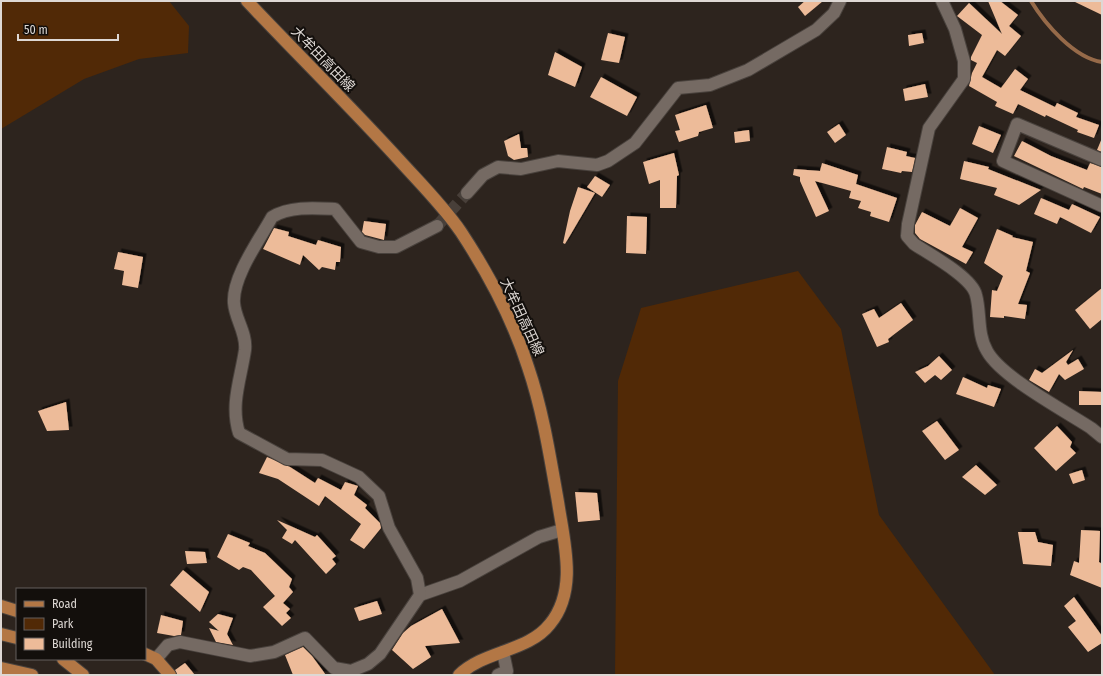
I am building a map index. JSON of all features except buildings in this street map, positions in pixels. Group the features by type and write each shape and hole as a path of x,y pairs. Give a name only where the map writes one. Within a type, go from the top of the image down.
{"main road":[{"name":"大牟田高田線","path":"247,1 431,194 460,231 500,300 528,366 546,429 562,530 567,569 567,581 563,601 550,624 534,638 481,660 460,675"},
{"path":"1,606 16,611"},
{"path":"1,634 16,638"},
{"path":"146,654 156,659 170,675"},
{"path":"64,660 83,675"},
{"path":"1,668 32,675"}],"street":[{"path":"467,193 483,176 498,167 521,169 558,161 597,165 608,162 635,142 678,88 710,85 748,70 816,30 834,13 840,1"},
{"path":"942,1 957,35 964,61 964,79 929,128 908,224 908,236 914,244 965,278 976,293 981,333 986,351 1002,370 1091,428 1102,437"},
{"path":"1102,160 1017,124 1003,162 1102,206"},
{"path":"420,596 417,578 390,528 379,496 359,477 322,460 287,459 239,433 235,420 235,405 245,348 244,336 234,302 238,279 272,217 282,211 317,208 336,209 361,242 379,247 396,247 437,226"},
{"path":"156,659 168,645 180,642 250,656 274,652 305,638 334,668 351,671 368,664 380,654 420,596 460,581 539,537 562,530"},
{"path":"498,675 507,671 503,652"}],"green space":[{"path":"1,1 169,1 189,26 188,53 139,59 84,79 1,129"},
{"path":"798,271 841,329 879,515 995,675 615,675 618,381 641,308"}],"waterway":[{"path":"1031,1 1044,20 1061,39 1081,54 1102,62"}],"tunnel":[{"path":"437,226 467,193"}]}
